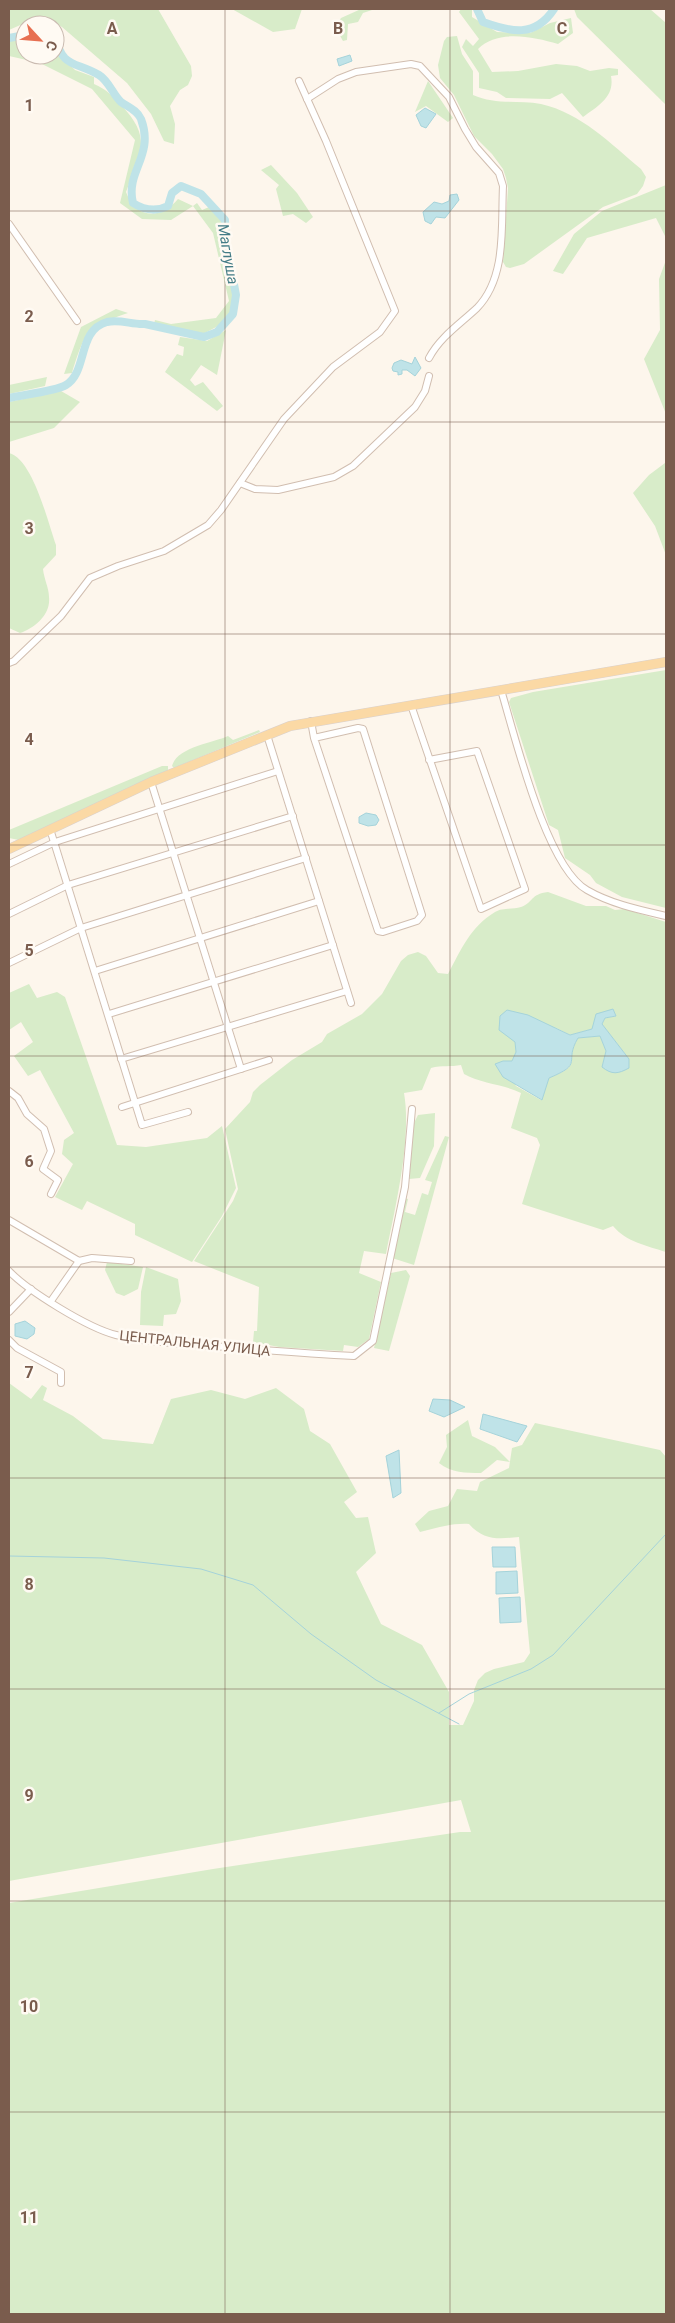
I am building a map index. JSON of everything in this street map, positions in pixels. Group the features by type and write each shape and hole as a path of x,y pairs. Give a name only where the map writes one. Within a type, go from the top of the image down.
{"main road":[{"path":"9,848 151,782 266,734 312,721 666,662"}],"street":[{"path":"307,99 338,79 356,72 412,64 420,66 449,97 472,141 498,173 503,186 497,276 478,306 439,342 429,358"},
{"path":"9,663 14,661 61,616 90,578 118,566 174,547 208,525 240,483 284,419 333,367 380,332 395,311 299,81"},
{"path":"9,224 77,321"},
{"path":"240,483 255,489 278,490 334,477 353,466 415,407 424,391 429,376"},
{"path":"501,690 533,795 555,850 567,870 585,890 622,905 666,916"},
{"path":"411,706 429,760 481,910 525,889 477,751 429,760"},
{"path":"312,721 314,738 378,931 383,932 417,921 422,915 363,730 358,728 314,738"},
{"path":"266,734 351,1004"},
{"path":"9,864 54,842 158,807 278,771"},
{"path":"151,782 241,1069"},
{"path":"9,914 68,885 293,816"},
{"path":"50,829 109,1014 120,1059 142,1126 188,1112"},
{"path":"9,963 81,928 306,858"},
{"path":"95,971 319,901"},
{"path":"109,1014 333,945"},
{"path":"120,1059 347,991"},
{"path":"122,1107 268,1060"},
{"path":"9,1091 18,1098 26,1114 44,1129 52,1151 43,1169 58,1180 51,1194"},
{"name":"ЦЕНТРАЛЬНАЯ УЛИЦА","path":"9,1271 51,1301 89,1324 114,1335 162,1342 354,1356 373,1341 405,1187 412,1109"},
{"path":"9,1220 79,1261"},
{"path":"51,1301 79,1261 92,1258 131,1261"},
{"path":"9,1312 32,1288"},
{"path":"9,1340 17,1348 61,1372 60,1383"}],"green space":[{"path":"9,9 158,9 191,66 192,76 188,85 180,90 170,106 175,124 174,144 164,141 151,114 127,83 65,30 65,15 15,15 15,27 9,30"},
{"path":"232,9 302,9 295,29 273,32"},
{"path":"361,9 375,9 363,13 358,22 348,24 347,40 343,41 335,27 341,18"},
{"path":"461,9 472,9 472,17 497,32 530,33 550,23 571,18 573,33 558,44 516,36 495,39 478,49 492,72 518,71 556,64 577,66 590,71 609,68 618,69 618,75 611,76 612,83 608,95 600,105 583,117 562,93 550,99 506,98 497,92 479,88 479,73 462,47 466,39 473,46 479,39 459,12"},
{"path":"574,9 650,9 666,23 666,105 577,17"},
{"path":"457,36 462,54 473,71 473,95 490,100 541,104 569,114 595,130 641,169 646,177 643,186 637,194 603,207 524,264 510,268 506,267 503,262 508,188 503,169 492,154 474,136 454,95 440,78 438,65 444,41 447,37"},
{"path":"9,41 15,41 15,57 9,56"},
{"path":"65,60 75,70 94,77 94,84 112,96 132,118 138,128 141,147 136,167 126,192 130,201 136,207 142,212 156,213 164,211 178,199 193,206 171,220 142,219 120,203 135,140 92,89 44,65 65,65"},
{"path":"428,81 453,118 448,122 426,106 415,112"},
{"path":"271,165 297,193 313,217 306,223 293,214 283,216 276,189 279,185 261,170"},
{"path":"666,185 666,238 656,218 587,238 563,274 553,271 574,234 602,211"},
{"path":"197,203 202,210 209,207 222,221 222,241 233,293 231,312 218,326 203,334 154,324 155,320 171,324 216,318 229,301 213,233 193,206"},
{"path":"666,260 666,414 644,359 660,330 659,279"},
{"path":"116,309 128,313 95,327 80,348 72,373 64,374 81,327"},
{"path":"226,330 217,375 201,365 190,380 195,386 203,382 223,406 217,411 165,372 177,354 183,356 184,347 178,345 180,337 207,341"},
{"path":"47,377 45,386 9,394 9,385"},
{"path":"61,391 80,402 54,428 9,442 9,402"},
{"path":"9,453 18,458 32,479 56,545 56,555 43,569 49,594 47,610 36,624 20,633 9,628"},
{"path":"665,463 666,555 655,526 633,493 649,475"},
{"path":"666,670 666,908 622,897 596,883 590,875 565,858 558,830 549,825 509,702 511,698 533,692"},
{"path":"259,730 260,732 174,768 172,766 181,754 196,746 228,736 233,740"},
{"path":"162,766 168,766 168,772 19,840 9,838 9,830"},
{"path":"548,892 586,906 606,906 615,910 625,909 666,922 666,1252 631,1240 613,1226 603,1230 522,1204 540,1145 537,1138 511,1128 521,1093 464,1074 461,1065 435,1067 431,1068 422,1090 404,1093 406,1131 404,1152 398,1195 386,1254 364,1251 359,1273 381,1282 369,1339 358,1347 344,1345 343,1351 279,1347 253,1342 254,1331 257,1331 259,1287 194,1261 233,1201 238,1189 225,1129 250,1102 253,1092 260,1085 292,1060 322,1042 327,1034 362,1014 382,994 401,961 408,955 418,952 426,956 438,973 448,974 467,940 486,918 498,910 518,908 525,905 542,893","holes":["613,1009 616,1016 605,1018 602,1024 629,1059 629,1068 602,1067 606,1051 600,1036 578,1038 574,1046 570,1066 549,1078 541,1100 516,1086 503,1061 512,1061 516,1052 515,1042 556,1028 570,1035 592,1029"]},
{"path":"29,984 37,998 57,992 65,997 117,1145 146,1147 207,1138 222,1126 236,1188 222,1216 192,1262 135,1235 135,1224 87,1201 82,1210 55,1197 73,1164 62,1154 64,1140 74,1133 40,1070 28,1076 14,1056 33,1042 21,1022 9,1030 9,993"},
{"path":"435,1113 434,1146 420,1178 409,1179 413,1125 418,1115"},
{"path":"445,1136 449,1137 414,1265 392,1258 404,1198 408,1199 405,1212 415,1215 422,1193 428,1195 432,1182 425,1180"},
{"path":"107,1262 143,1267 138,1289 124,1296 116,1293 105,1270"},
{"path":"146,1267 178,1279 181,1301 176,1314 164,1315 163,1326 140,1325 141,1292"},
{"path":"406,1270 410,1276 389,1351 374,1348 391,1273"},
{"path":"9,1383 31,1399 42,1385 47,1388 43,1400 73,1416 103,1439 153,1444 171,1399 211,1390 245,1399 276,1388 304,1409 310,1431 330,1444 357,1492 344,1502 356,1518 368,1517 376,1553 356,1572 381,1624 422,1645 449,1692 449,1725 463,1725 474,1701 474,1690 478,1680 485,1673 524,1662 530,1653 519,1537 492,1538 475,1530 469,1524 450,1525 420,1532 415,1524 429,1511 448,1506 457,1489 477,1491 480,1482 509,1468 512,1448 522,1445 535,1423 660,1450 666,1457 666,2314 9,2314 9,1903 213,1869 460,1832 471,1832 461,1800 9,1881"},
{"path":"468,1420 472,1436 495,1447 510,1462 497,1460 481,1473 454,1471 439,1463 447,1447 446,1435"}],"water":[{"path":"350,55 352,61 339,66 337,59"},
{"path":"425,108 436,114 426,128 421,126 416,115"},
{"path":"457,194 459,200 445,218 436,217 431,224 425,221 423,212 434,202 442,204 449,201 450,195"},
{"path":"415,357 421,368 415,376 407,370 402,370 402,374 398,375 398,372 393,371 394,363 401,360 412,364"},
{"path":"366,813 376,815 379,820 376,825 368,826 359,823 359,817"},
{"path":"613,1009 616,1016 605,1018 602,1024 629,1059 629,1068 625,1070 612,1072 602,1067 606,1051 600,1036 578,1038 574,1046 570,1065 567,1069 549,1078 542,1100 503,1077 495,1064 503,1061 512,1061 516,1052 515,1042 499,1030 500,1016 507,1010 528,1015 570,1035 592,1029 596,1014"},
{"path":"25,1321 35,1328 34,1334 27,1339 15,1336 15,1324"},
{"path":"433,1399 450,1400 465,1407 444,1417 429,1411"},
{"path":"483,1414 527,1426 517,1442 480,1429"},
{"path":"399,1450 401,1493 393,1498 386,1456"},
{"path":"492,1547 515,1547 516,1567 493,1567"},
{"path":"517,1571 518,1593 496,1594 496,1572"},
{"path":"520,1597 521,1622 500,1623 499,1598"}],"waterway":[{"name":"Маглуша","path":"477,9 483,22 513,30 522,30 539,25 554,9"},
{"name":"Маглуша","path":"9,38 15,37"},
{"name":"Маглуша","path":"9,398 47,391 66,385 73,379 77,371 91,333 98,326 107,322 117,321 145,324 204,337 217,332 233,314 236,295 226,241 225,220 201,194 181,186 172,193 168,206 164,208 150,209 133,203 133,182 145,143 141,119 135,111 118,99 99,75 65,58"},
{"path":"439,1713 469,1694 531,1669 553,1655 666,1534"},
{"path":"9,1556 104,1558 201,1569 253,1585 311,1634 376,1680 459,1724"}]}
